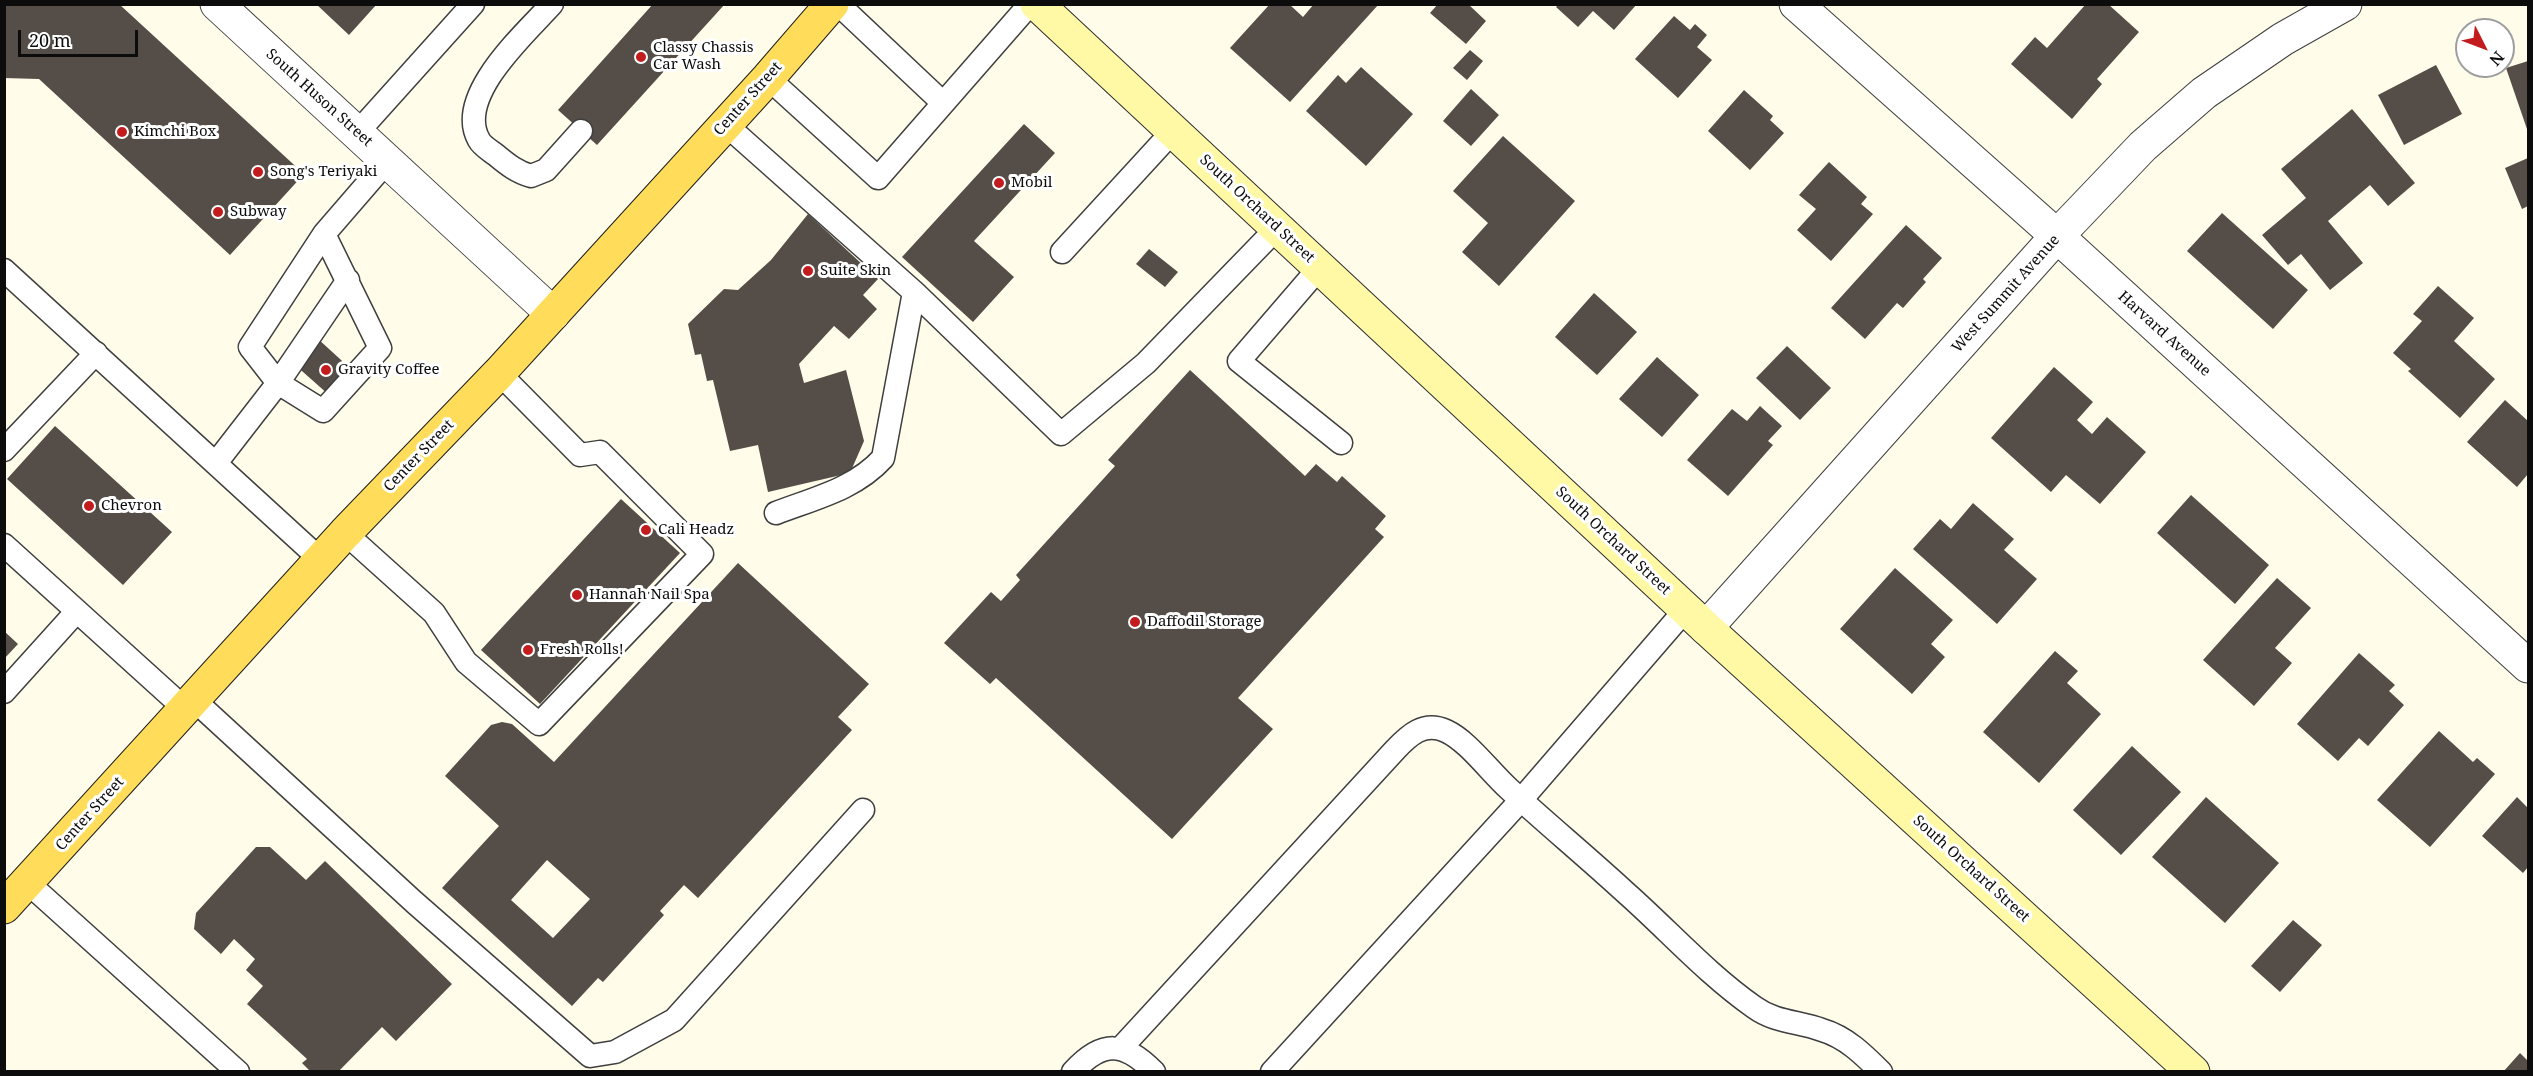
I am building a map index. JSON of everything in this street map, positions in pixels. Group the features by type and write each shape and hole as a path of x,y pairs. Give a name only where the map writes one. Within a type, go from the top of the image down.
{"main road":[{"name":"Center Street","path":"4,907 345,533 499,373 768,78 832,4"},
{"name":"South Orchard Street","path":"1037,4 1696,619 2193,1071"}],"street":[{"name":"South Huson Street","path":"217,4 553,314"},
{"name":"Harvard Avenue","path":"1796,4 2057,236 2529,666"},
{"name":"West Summit Avenue","path":"1696,619 2142,146 2204,93 2283,39 2345,4"}],"lane":[{"path":"357,133 473,4"},
{"path":"552,4 500,61 479,95 474,112 479,141 517,172 531,176 546,170 581,131"},
{"path":"838,4 944,103"},
{"path":"768,78 878,178 1030,4"},
{"path":"725,124 914,292 1061,434 1146,363 1278,227"},
{"path":"1062,252 1174,130"},
{"path":"324,234 380,348 323,411 278,383 250,347 324,234 388,160"},
{"path":"1320,267 1239,361 1341,443"},
{"path":"4,270 321,560"},
{"path":"216,463 278,383 348,280"},
{"path":"776,513 853,484 883,458 914,292"},
{"path":"4,450 96,353"},
{"path":"345,533 434,613 466,662 539,724 702,554 600,452 580,455 499,373"},
{"path":"4,545 590,1056 615,1052 674,1020 863,810"},
{"path":"4,692 77,611"},
{"path":"1272,1071 1521,800 1696,619"},
{"path":"1121,1048 1395,750 1419,729 1435,727 1463,743 1521,800 1624,891 1709,971 1754,1008 1774,1019 1822,1029 1835,1035 1859,1051 1881,1071"},
{"path":"28,883 238,1071"},
{"path":"1073,1071 1089,1055 1105,1048 1121,1048 1154,1071"}],"building":[{"path":"4,4 119,4 304,174 230,255 39,79 4,78"},
{"path":"316,4 377,4 349,35"},
{"name":"Classy Chassis Car Wash","path":"653,4 725,4 597,145 558,110"},
{"path":"1270,4 1289,4 1303,17 1314,4 1379,4 1290,102 1230,48"},
{"path":"1438,4 1468,4 1486,21 1466,44 1430,13"},
{"path":"1559,4 1637,4 1614,30 1593,11 1578,27 1556,7"},
{"path":"2086,4 2108,4 2139,32 2097,79 2102,84 2072,119 2011,64 2035,37 2047,48"},
{"path":"1674,16 1690,30 1695,24 1707,35 1697,47 1712,60 1678,98 1635,59"},
{"path":"1470,50 1483,61 1467,80 1453,68"},
{"path":"2528,61 2528,132 2509,78 2515,78 2515,65"},
{"path":"2436,65 2462,114 2404,145 2378,95"},
{"path":"1361,67 1413,114 1366,166 1306,111 1338,75 1346,83"},
{"path":"1471,89 1499,115 1471,146 1443,121"},
{"path":"1744,90 1773,116 1770,120 1784,133 1750,170 1708,131"},
{"path":"2352,109 2415,183 2388,206 2370,185 2328,221 2363,263 2330,290 2301,254 2288,265 2262,235 2306,198 2281,169"},
{"path":"1024,124 1055,153 974,241 1014,277 973,322 902,257"},
{"path":"1503,136 1575,201 1499,286 1462,252 1488,223 1453,191"},
{"path":"2528,158 2528,206 2522,209 2505,168"},
{"path":"1829,162 1867,197 1861,204 1873,214 1831,261 1797,230 1816,209 1799,195"},
{"path":"2222,213 2308,290 2273,329 2187,251"},
{"path":"808,214 878,279 863,295 877,309 849,339 834,326 799,364 804,383 846,370 864,441 850,473 768,492 758,445 730,451 713,380 707,381 701,354 695,355 688,324 724,289 738,290 771,260"},
{"path":"1906,225 1942,258 1923,279 1926,282 1903,308 1897,303 1865,339 1831,308"},
{"path":"1149,249 1178,272 1165,287 1136,264"},
{"path":"2438,286 2474,318 2454,341 2495,379 2460,418 2408,371 2411,369 2393,353 2422,321 2413,314"},
{"path":"1594,293 1637,332 1597,375 1555,337"},
{"path":"317,338 352,370 329,395 294,364"},
{"path":"1787,346 1831,388 1800,420 1756,378"},
{"path":"1657,357 1699,395 1662,437 1619,399"},
{"path":"2054,367 2093,402 2077,420 2092,434 2107,417 2146,452 2100,504 2066,475 2051,492 1991,438"},
{"name":"Daffodil Storage","path":"1190,370 1305,476 1316,464 1337,482 1342,476 1386,516 1375,529 1384,537 1238,698 1273,729 1172,839 996,678 990,684 944,643 991,592 1001,601 1020,580 1016,575 1115,466 1108,460"},
{"path":"2505,400 2528,421 2528,474 2517,487 2467,442"},
{"path":"1760,406 1782,426 1768,441 1773,445 1728,496 1687,460 1732,409 1747,421"},
{"name":"Chevron","path":"55,426 172,532 123,585 7,479"},
{"path":"2191,495 2269,565 2235,604 2157,533"},
{"path":"621,499 680,553 540,704 481,650"},
{"path":"1973,503 2014,539 2004,550 2037,579 1997,624 1913,549 1940,519 1951,529"},
{"path":"738,563 869,684 838,717 852,730 698,898 684,885 660,911 664,915 603,982 598,978 572,1006 442,888 499,826 445,776 491,725 502,722 512,724 554,762","holes":["547,860 590,899 553,938 511,900"]},
{"path":"1895,568 1953,620 1931,644 1945,657 1912,694 1840,629"},
{"path":"2277,578 2311,608 2275,648 2292,663 2254,706 2203,660"},
{"path":"4,631 18,644 4,659"},
{"path":"2055,651 2078,671 2067,683 2101,714 2039,783 1983,732"},
{"path":"2359,653 2395,685 2389,691 2404,705 2368,746 2359,738 2338,761 2297,724"},
{"path":"2439,731 2473,762 2477,758 2495,774 2430,847 2377,800"},
{"path":"2132,746 2181,792 2121,855 2073,810"},
{"path":"2206,797 2279,863 2225,923 2152,857"},
{"path":"2517,797 2528,808 2528,867 2523,873 2482,836"},
{"path":"256,847 270,847 306,880 325,861 452,984 396,1041 382,1027 338,1072 311,1072 302,1063 307,1059 247,1004 263,986 246,970 255,959 234,939 221,954 194,929 196,913"},
{"path":"2293,920 2322,945 2280,992 2251,966"},
{"path":"2520,1053 2528,1061 2528,1072 2503,1072"}],"place":[{"name":"Classy Chassis Car Wash","path":"641,57"},
{"name":"Kimchi Box","path":"122,132"},
{"name":"Song's Teriyaki","path":"258,172"},
{"name":"Mobil","path":"999,183"},
{"name":"Subway","path":"218,212"},
{"name":"Suite Skin","path":"808,271"},
{"name":"Gravity Coffee","path":"326,370"},
{"name":"Chevron","path":"89,506"},
{"name":"Cali Headz","path":"646,530"},
{"name":"Hannah Nail Spa","path":"577,595"},
{"name":"Daffodil Storage","path":"1135,622"},
{"name":"Fresh Rolls!","path":"528,650"}]}
